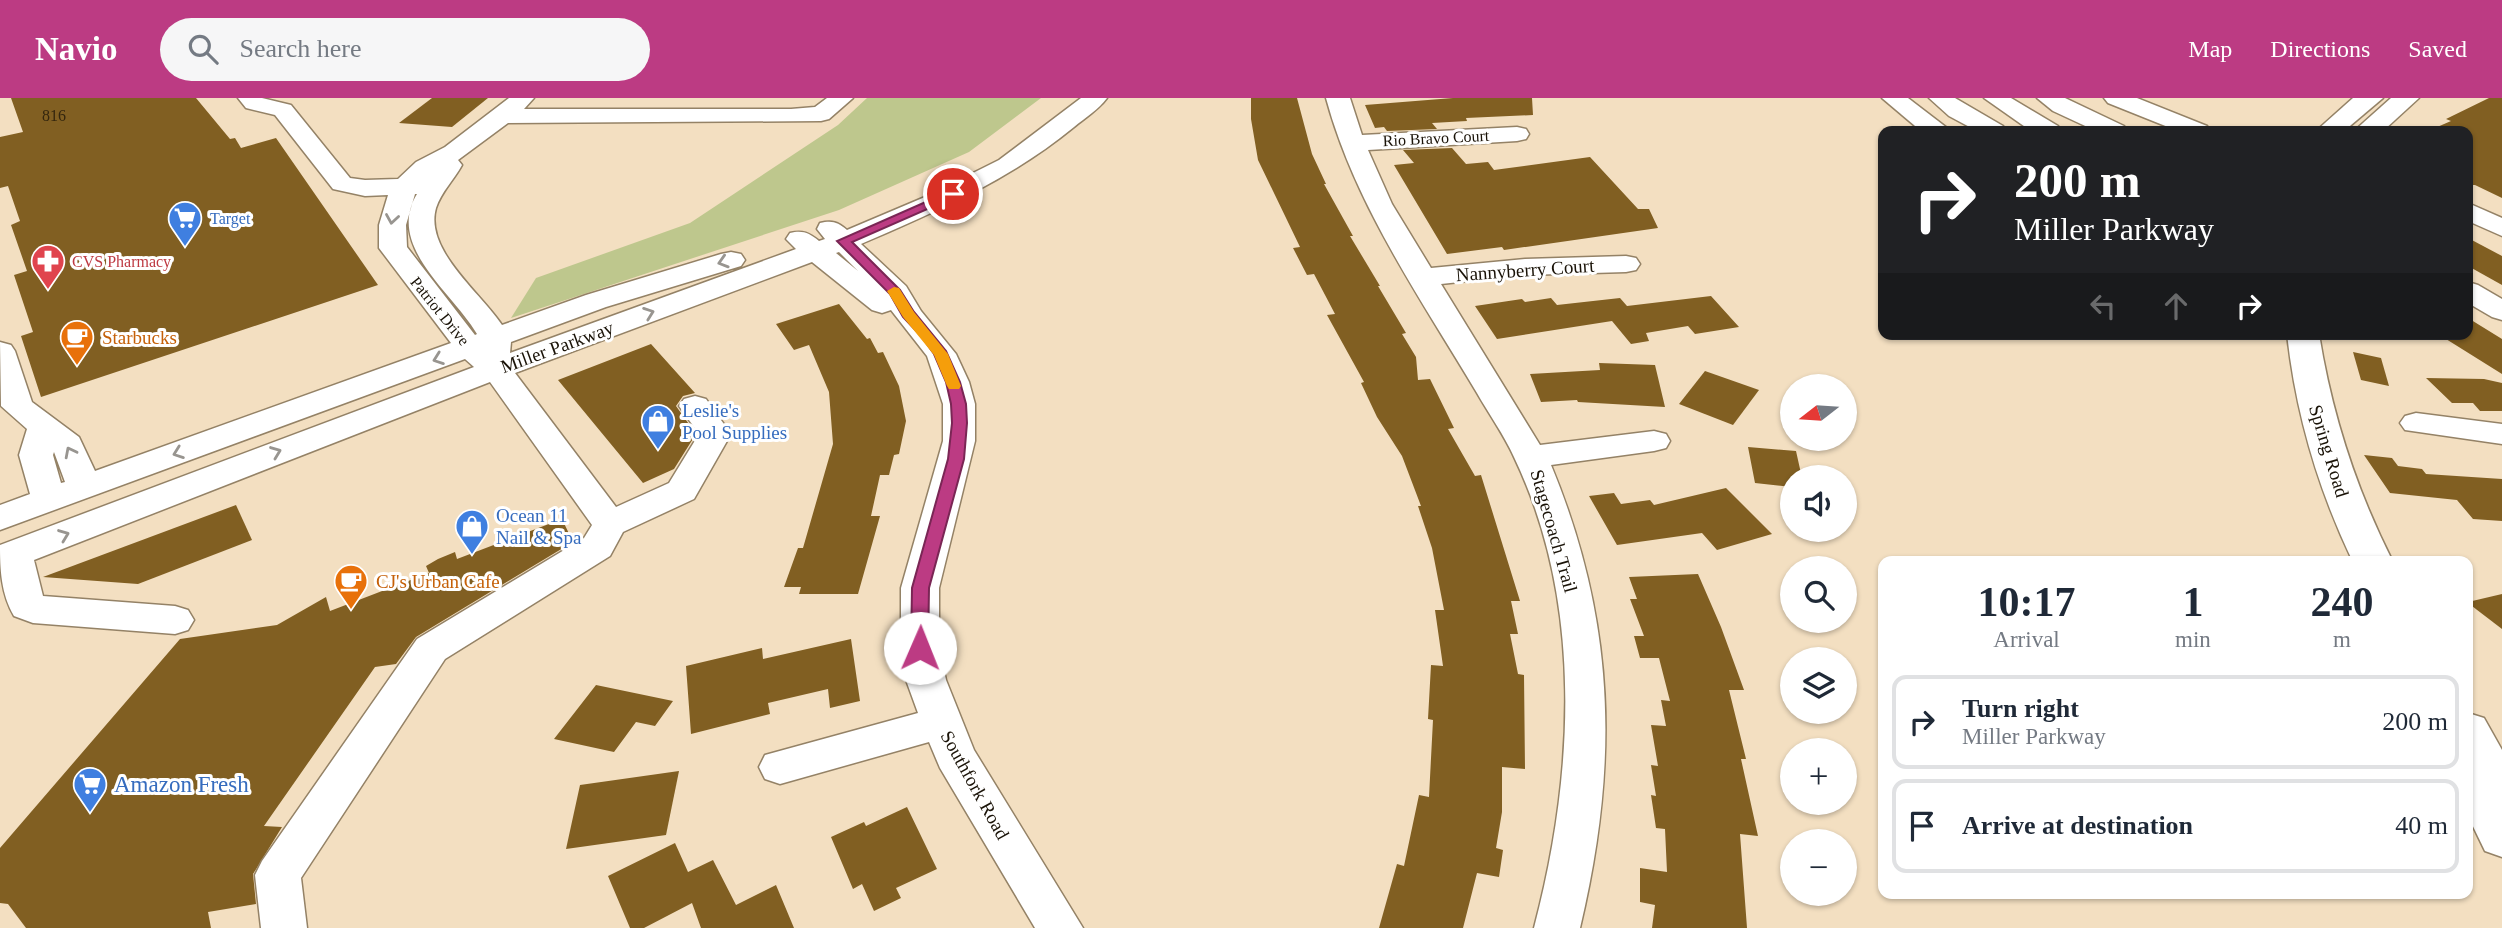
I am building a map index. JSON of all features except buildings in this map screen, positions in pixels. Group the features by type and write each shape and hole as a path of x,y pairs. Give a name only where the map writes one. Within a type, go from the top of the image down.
{"main road":[{"path":"2334,126 2370,98"},
{"path":"2373,126 2406,98"},
{"name":"Spring Road","path":"2283,340 2289,375 2314,470 2350,556"},
{"name":"Spring Road","path":"2304,340 2308,381 2321,432 2344,501 2370,556"},
{"path":"2473,740 2502,793"},
{"path":"2473,781 2502,836"}],"street":[{"path":"250,98 254,103 283,110 342,184 365,188 421,186"},
{"name":"Patriot Drive","path":"523,98 452,154 448,169 421,186 421,215 425,235 433,255 487,352 610,524"},
{"path":"503,116 574,107 790,116 821,114 841,98"},
{"name":"Miller Parkway","path":"822,240 964,172 1040,124 1069,98"},
{"name":"Miller Parkway","path":"0,518 946,197 1008,166 1095,98"},
{"name":"Stagecoach Trail","path":"1338,98 1345,123 1380,204 1541,477 1567,565 1582,659 1587,733 1584,795 1568,890 1557,928"},
{"path":"1894,98 1929,126"},
{"path":"1941,98 1957,111 1985,126"},
{"path":"1996,98 2039,126"},
{"path":"2049,98 2104,126"},
{"path":"2116,98 2184,126"},
{"path":"2148,126 2161,118"},
{"name":"Rio Bravo Court","path":"1355,143 1517,134"},
{"path":"2473,214 2502,228"},
{"name":"Southfork Road","path":"822,240 864,278 879,303 908,314 941,354 953,382 959,404 960,432 956,459 920,588 920,648 926,680 955,756 1060,928"},
{"name":"Nannyberry Court","path":"1424,277 1525,267 1626,264"},
{"path":"2473,294 2502,311"},
{"path":"0,351 17,406 67,444 85,487"},
{"name":"Miller Parkway","path":"7,557 487,352"},
{"path":"284,928 278,875 431,649 597,547 610,524 682,491 715,434 695,406"},
{"path":"2416,424 2502,434"},
{"path":"44,426 36,455 48,500"},
{"path":"1531,457 1654,440"},
{"path":"7,557 27,606 33,609 175,620"},
{"path":"780,767 941,723"}],"green space":[{"path":"867,98 1041,98 969,152 839,210 511,318 536,278 690,223 838,125"}],"slow traffic":[{"path":"894,291 908,314 941,354 954,386"}],"place":[{"name":"Target","path":"185,248"},
{"name":"CVS Pharmacy","path":"48,291"},
{"name":"Starbucks","path":"77,367"},
{"name":"Leslie's Pool Supplies","path":"658,451"},
{"name":"Ocean 11 Nail & Spa","path":"472,556"},
{"name":"CJ's Urban Cafe","path":"351,611"},
{"name":"Amazon Fresh","path":"90,814"}],"route":[{"path":"920,648 920,588 926,558 956,459 959,404 941,354 908,314 896,292 844,241 953,194"}]}
